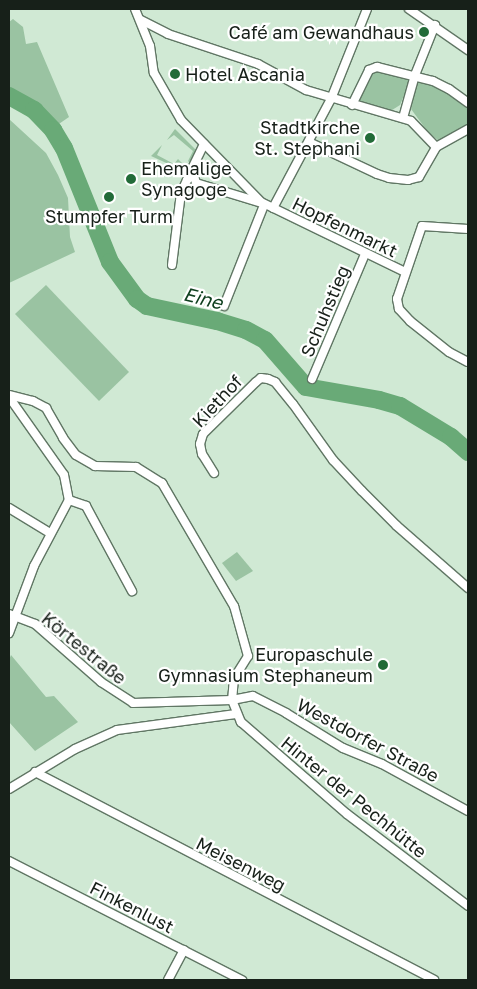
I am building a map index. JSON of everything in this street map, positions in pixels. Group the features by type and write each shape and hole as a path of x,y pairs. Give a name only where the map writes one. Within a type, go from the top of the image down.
{"street":[{"path":"135,9 150,46 154,73 181,120 262,204 224,306"},
{"path":"273,208 331,99 366,9"},
{"path":"409,9 435,25 468,50"},
{"path":"141,20 168,34 258,64 306,90 331,99 412,121 436,147"},
{"path":"404,118 415,75 435,25"},
{"path":"352,104 369,70 373,67 415,75 442,84 468,103"},
{"path":"309,142 377,174 389,178 408,180 418,177 436,147 468,129"},
{"path":"172,265 181,193 187,180 192,176 194,161 204,144"},
{"name":"Hopfenmarkt","path":"192,176 196,183 273,208 405,272"},
{"name":"Hopfenmarkt","path":"468,229 422,226 397,299 399,309 431,339 468,362"},
{"name":"Schuhstieg","path":"312,379 365,254"},
{"name":"Kiethof","path":"214,473 201,449 200,444 203,434 261,378 275,382 333,460 397,526 443,564 468,588"},
{"path":"10,399 64,474 69,500 86,506 132,591"},
{"path":"10,399 34,401 46,408 63,438 76,455 95,466 136,467 162,483 234,606 248,656 234,678 232,700"},
{"name":"Körtestraße","path":"9,632 12,615 34,566 69,500"},
{"path":"9,508 50,533"},
{"name":"Körtestraße","path":"12,615 35,624 115,693 133,703 232,700 253,696"},
{"name":"Westdorfer Straße","path":"253,696 286,713 343,748 382,764 468,811"},
{"name":"Hinter der Pechhütte","path":"232,700 236,714 241,722 347,814 468,906"},
{"path":"9,789 75,748 117,730 236,714"},
{"name":"Meisenweg","path":"35,772 434,980"},
{"name":"Finkenlust","path":"9,861 242,980"},
{"path":"168,980 184,950"}],"green space":[{"path":"13,19 23,27 26,44 37,42 69,117 53,128 9,90 9,22"},
{"path":"377,69 408,77 410,81 400,105 389,112 358,103 370,72"},
{"path":"418,80 435,84 468,106 468,125 439,141 428,132 411,109"},
{"path":"9,119 46,153 58,175 68,198 70,237 75,252 9,283"},
{"path":"175,129 196,150 190,163 188,161 193,151 174,135 167,140"},
{"path":"162,145 157,155 174,164 178,159 188,169 186,172 151,156"},
{"path":"46,285 129,372 99,401 15,314"},
{"path":"237,552 253,571 236,581 222,563"},
{"path":"11,655 46,697 54,696 78,722 35,751 9,722 9,660"}],"waterway":[{"name":"Eine","path":"9,96 34,110 53,130 64,148 110,262 137,299 147,306 217,321 246,330 265,340 306,387 379,400 400,406 451,437 468,452"}],"place":[{"name":"Café am Gewandhaus","path":"424,32"},
{"name":"Hotel Ascania","path":"175,74"},
{"name":"Stadtkirche St. Stephani","path":"370,138"},
{"name":"Ehemalige Synagoge","path":"131,179"},
{"name":"Stumpfer Turm","path":"109,197"},
{"name":"Europaschule Gymnasium Stephaneum","path":"383,665"}]}
